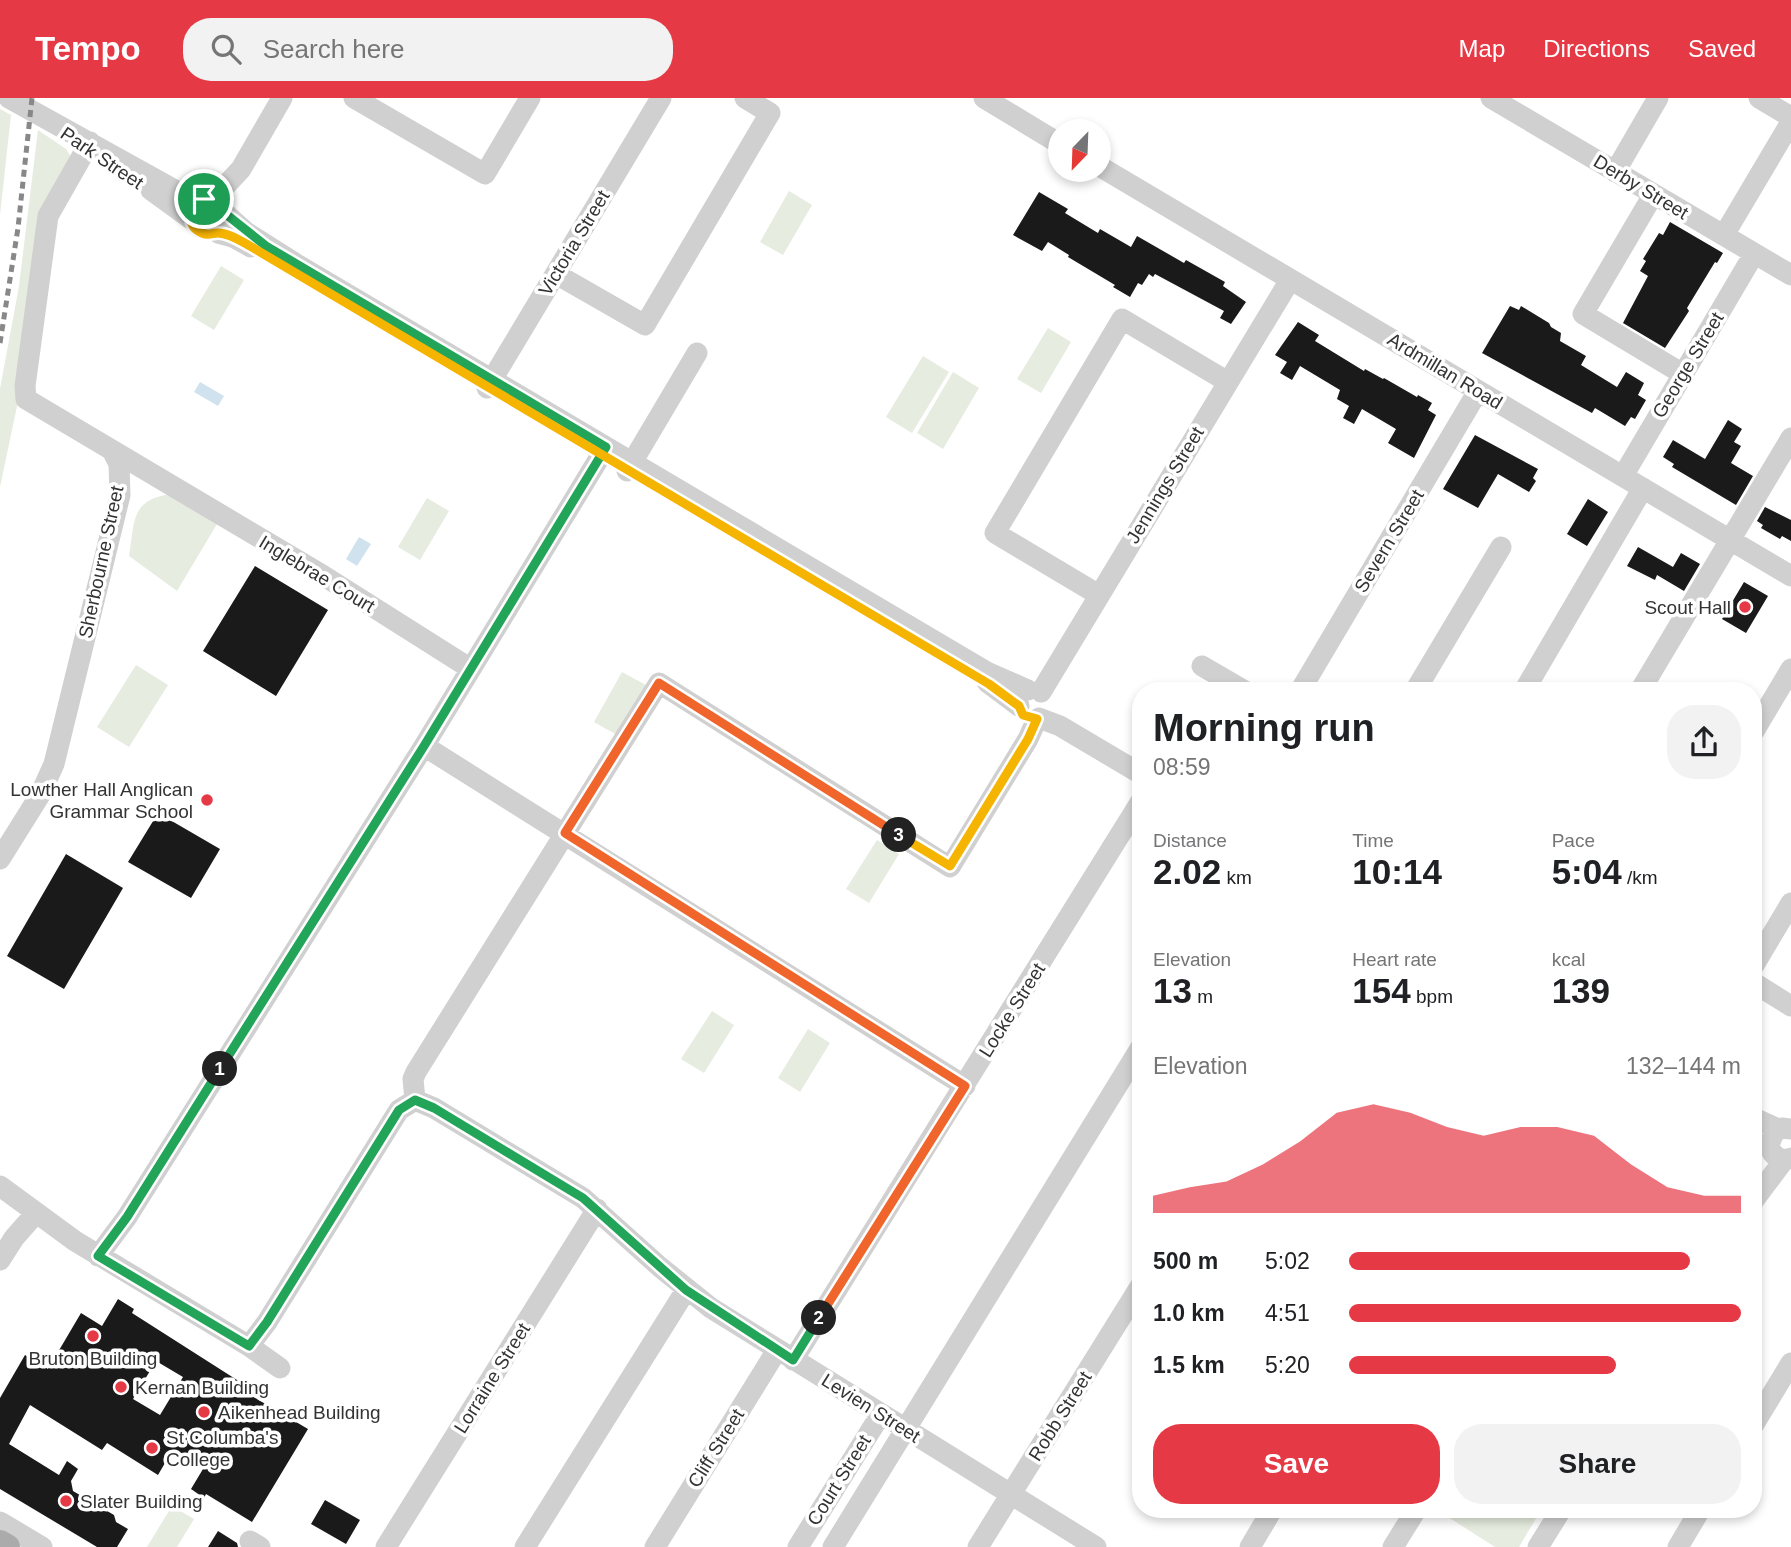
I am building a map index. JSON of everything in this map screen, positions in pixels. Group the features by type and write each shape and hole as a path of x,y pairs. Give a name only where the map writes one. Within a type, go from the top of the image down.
{"main road":[{"path":"0,1543 6,1547"}],"street":[{"name":"Park Street","path":"9,98 88,147 156,194 191,219 196,230 201,233 206,235 217,212"},
{"path":"191,219 192,208 217,212 282,98"},
{"path":"354,98 485,174 530,98"},
{"name":"Victoria Street","path":"490,384 661,98"},
{"path":"556,275 645,326 770,113 745,98"},
{"path":"984,98 1048,137"},
{"path":"1615,172 1658,98"},
{"path":"1724,235 1791,120 1759,98"},
{"name":"Derby Street","path":"1499,100 1653,195 1791,275"},
{"name":"Park Street","path":"88,147 217,212 233,237 490,384 989,684 1036,705 1132,756"},
{"path":"88,147 48,216 25,386 26,399 111,450"},
{"name":"Ardmillan Road","path":"1111,173 1791,576"},
{"path":"1653,195 1583,314 1683,374"},
{"name":"George Street","path":"1623,476 1755,254"},
{"name":"Jennings Street","path":"565,833 659,683 950,866 1028,739 1036,705 1099,594 1290,280"},
{"path":"1099,594 995,533 1122,319 1228,382"},
{"path":"630,467 698,353"},
{"name":"Severn Street","path":"1305,682 1478,391"},
{"path":"1645,682 1791,438"},
{"name":"Inglebrae Court","path":"111,450 324,576 471,669"},
{"name":"Sherbourne Street","path":"0,859 40,795 54,764 120,495 119,464 111,450"},
{"path":"98,1256 127,1217 424,746 603,451"},
{"path":"120,495 133,484 162,482"},
{"path":"1529,682 1643,488"},
{"path":"1420,682 1501,547"},
{"path":"1202,666 1230,682"},
{"path":"1762,718 1791,669"},
{"name":"Park Street","path":"1036,705 1060,726 1132,769"},
{"path":"424,746 965,1086"},
{"name":"Locke Street","path":"785,1355 965,1086 1132,816"},
{"path":"249,1346 267,1322 399,1110 415,1100 413,1080 416,1072 565,833"},
{"path":"1762,952 1791,903"},
{"path":"1762,988 1791,1006"},
{"name":"Court Street","path":"833,1547 1132,1061"},
{"name":"Levien Street","path":"415,1100 434,1108 553,1178 597,1209 686,1290 785,1355 1096,1547"},
{"path":"1762,1125 1780,1140 1762,1182"},
{"path":"0,1186 98,1256 249,1346 280,1368"},
{"name":"Lorraine Street","path":"386,1547 597,1209"},
{"path":"0,1260 14,1238 36,1213"},
{"path":"525,1547 686,1290"},
{"name":"Robb Street","path":"978,1547 1132,1300"},
{"name":"Cliff Street","path":"655,1547 785,1355"},
{"path":"1762,1411 1791,1363"},
{"name":"Court Street","path":"798,1547 881,1413"},
{"path":"1250,1547 1267,1518"},
{"path":"1393,1547 1411,1518"},
{"path":"1538,1547 1555,1518"},
{"path":"1678,1547 1695,1518"},
{"path":"0,1522 42,1547"}],"shaded area":[{"path":"0,109 11,115 0,215"},
{"path":"38,130 66,149 70,155 0,487 0,389 19,286"},
{"path":"789,191 812,205 783,255 760,242"},
{"path":"221,266 244,280 214,330 191,316"},
{"path":"1048,328 1071,342 1041,393 1017,379"},
{"path":"923,356 949,372 912,433 886,417"},
{"path":"953,372 979,388 943,449 917,433"},
{"path":"171,494 217,524 177,591 129,556 134,523 141,507 148,501"},
{"path":"427,498 449,511 420,560 398,547"},
{"path":"136,665 168,685 129,747 97,727"},
{"path":"622,672 646,685 617,735 594,722"},
{"path":"877,840 899,854 869,903 846,889"},
{"path":"712,1011 734,1025 704,1073 681,1059"},
{"path":"808,1029 830,1043 800,1092 778,1078"},
{"path":"172,1506 194,1519 177,1547 147,1547"},
{"path":"1450,1518 1536,1518 1519,1547 1495,1547"}],"water":[{"path":"200,382 224,396 218,406 194,392"},
{"path":"359,537 371,544 357,566 346,559"}],"building":[{"path":"1039,192 1068,209 1065,213 1098,233 1100,229 1131,247 1137,236 1184,263 1186,260 1225,282 1223,286 1246,302 1231,324 1220,318 1224,311 1155,274 1153,277 1149,274 1142,285 1138,283 1130,297 1048,242 1042,251 1013,235"},
{"path":"1670,222 1723,253 1717,263 1715,262 1687,308 1689,311 1665,348 1623,323 1648,276 1640,271 1646,261 1643,259 1659,233 1663,235"},
{"path":"1510,306 1519,310 1521,306 1549,323 1561,333 1560,341 1586,356 1581,365 1617,387 1626,372 1644,383 1638,395 1646,400 1635,419 1631,417 1625,426 1595,408 1592,413 1482,353"},
{"path":"1298,322 1319,335 1315,341 1364,371 1365,369 1432,403 1428,410 1436,415 1414,458 1388,443 1396,429 1362,409 1354,424 1343,418 1349,406 1337,399 1340,390 1300,366 1292,380 1280,373 1287,362 1275,355"},
{"path":"1728,420 1742,429 1734,442 1741,446 1731,463 1753,476 1736,505 1672,467 1674,464 1663,457 1673,440 1705,459"},
{"path":"1475,435 1538,469 1533,478 1536,481 1529,492 1498,474 1478,508 1443,489"},
{"path":"1588,499 1608,512 1587,546 1567,534"},
{"path":"1765,507 1791,520 1791,541 1782,536 1780,539 1761,528 1763,525 1757,521"},
{"path":"1638,547 1673,567 1681,553 1700,564 1684,591 1657,575 1655,580 1627,566"},
{"path":"255,566 328,610 276,696 203,651"},
{"name":"Scout Hall","path":"1744,582 1768,596 1746,633 1722,619"},
{"path":"158,813 220,849 191,898 128,862"},
{"path":"66,854 123,888 64,989 7,956"},
{"path":"118,1299 134,1309 132,1313 248,1387 245,1392 308,1429 252,1522 206,1494 204,1498 191,1489 203,1469 172,1451 158,1475 107,1443 102,1450 30,1405 9,1444 59,1475 67,1461 78,1469 71,1481 73,1491 114,1515 116,1522 128,1529 117,1547 97,1547 0,1489 0,1398 25,1355 48,1369 81,1313 102,1326","holes":["156,1361 183,1377 160,1415 133,1399"]},
{"path":"325,1500 360,1520 346,1544 311,1524"},
{"path":"218,1531 237,1543 238,1547 208,1547"}],"railway":[{"path":"0,343 18,228 32,98"}],"place":[{"name":"Scout Hall","path":"1745,607"},
{"name":"Lowther Hall Anglican Grammar School","path":"207,800"},
{"name":"Bruton Building","path":"93,1336"},
{"name":"Kernan Building","path":"121,1387"},
{"name":"Aikenhead Building","path":"204,1412"},
{"name":"St Columba's College","path":"152,1448"},
{"name":"Slater Building","path":"66,1501"}],"route":[{"path":"204,199 192,208 192,225 196,230 206,235 218,233 233,237 250,246 601,456 989,684 1019,706 1027,718 1037,719 1028,739 950,866 659,683 565,833 965,1086 793,1360 686,1290 597,1209 565,1185 434,1108 415,1100 399,1110 267,1322 249,1346 98,1256 127,1217 424,746 601,456 606,447 266,246 227,215 219,201 204,199"}]}
